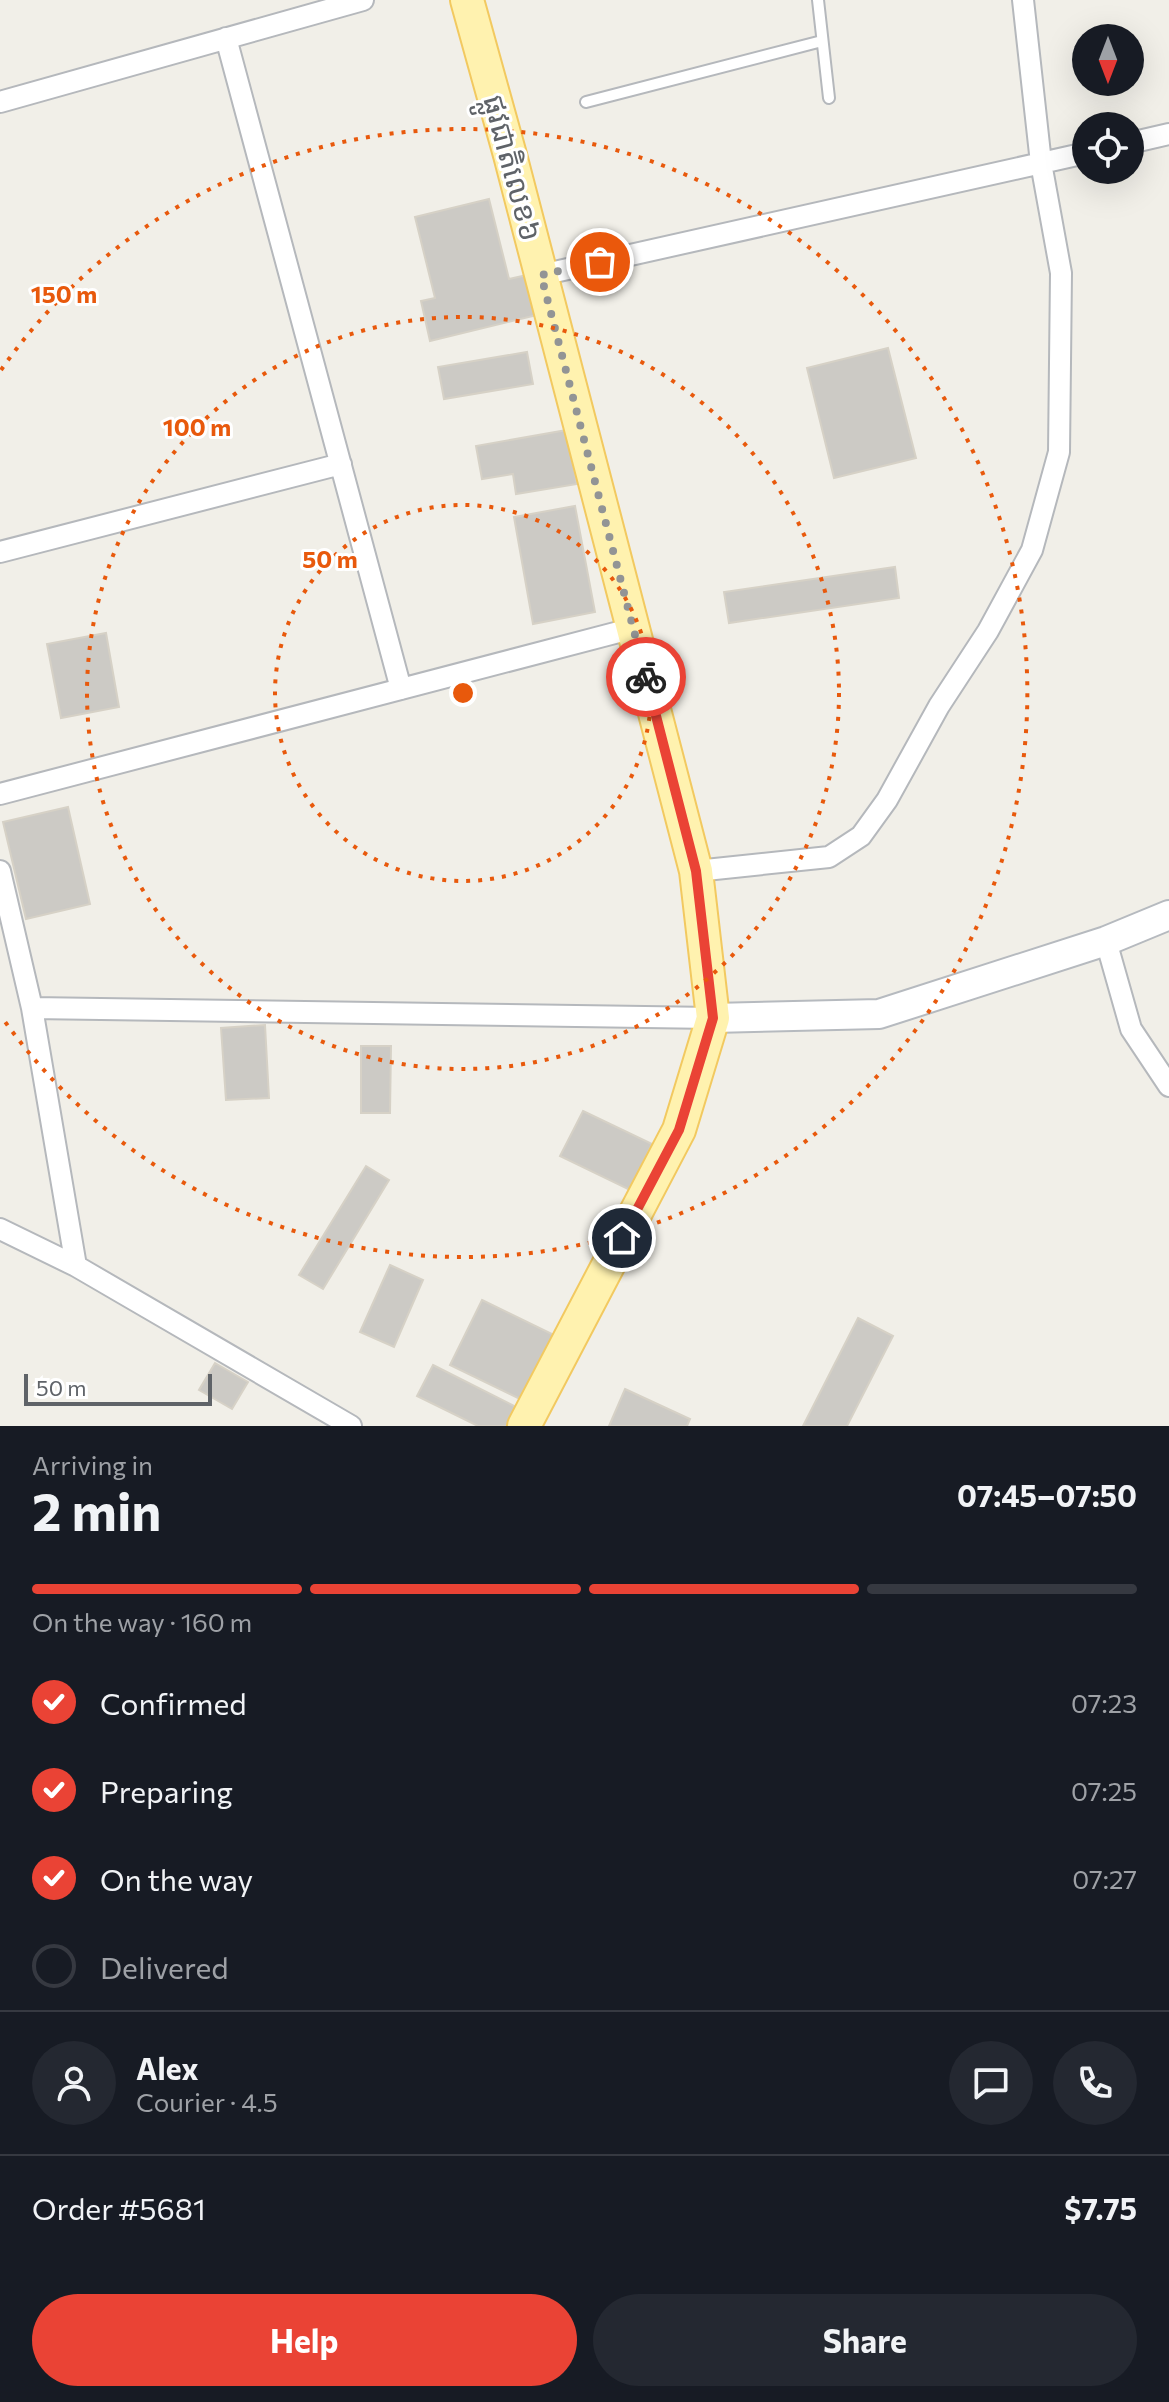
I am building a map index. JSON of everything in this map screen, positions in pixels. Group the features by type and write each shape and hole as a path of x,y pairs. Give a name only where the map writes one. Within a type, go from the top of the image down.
{"main road":[{"name":"ផ្លូវជាតិលេខ៦","path":"467,0 696,871 713,1018 679,1130 524,1426"}],"street":[{"path":"0,102 363,0"},
{"path":"696,871 829,857 861,836 887,800 939,706 988,631 1032,550 1059,452 1061,273 1041,163 1023,0"},
{"path":"226,38 401,689"},
{"path":"1144,140 1169,134"},
{"path":"541,275 1072,156"},
{"path":"0,552 341,464"},
{"path":"0,794 634,628"},
{"path":"0,871 32,1008 76,1266"},
{"path":"32,1008 713,1018 879,1014 1106,941 1169,915"},
{"path":"1106,941 1131,1029 1169,1086"},
{"path":"0,1229 76,1266 351,1426"}],"lane":[{"path":"818,0 829,98"},
{"path":"586,102 822,41"}],"building":[{"path":"489,199 509,279 527,275 537,315 430,341 421,301 435,298 415,217"},
{"path":"888,348 916,458 834,478 807,368"},
{"path":"527,352 533,384 444,399 438,367"},
{"path":"567,430 577,484 516,494 513,474 482,479 476,446"},
{"path":"575,506 595,612 533,624 514,517"},
{"path":"895,567 899,598 729,623 724,592"},
{"path":"106,633 119,707 61,718 47,644"},
{"path":"68,807 90,904 26,919 3,822"},
{"path":"265,1025 269,1098 226,1100 221,1028"},
{"path":"361,1046 391,1046 390,1113 361,1113"},
{"path":"583,1111 652,1144 630,1190 560,1156"},
{"path":"366,1166 389,1180 323,1289 299,1275"},
{"path":"390,1265 423,1280 394,1347 360,1332"},
{"path":"482,1300 558,1337 526,1402 450,1365"},
{"path":"858,1318 893,1336 847,1426 803,1426"},
{"path":"215,1363 248,1382 232,1409 199,1390"},
{"path":"433,1365 516,1407 507,1426 478,1426 417,1396"},
{"path":"625,1389 690,1419 687,1426 609,1426"}],"way so far":[{"path":"600,262 541,275 646,677"}],"route":[{"path":"622,1238 679,1130 713,1018 696,871 646,677"}]}
